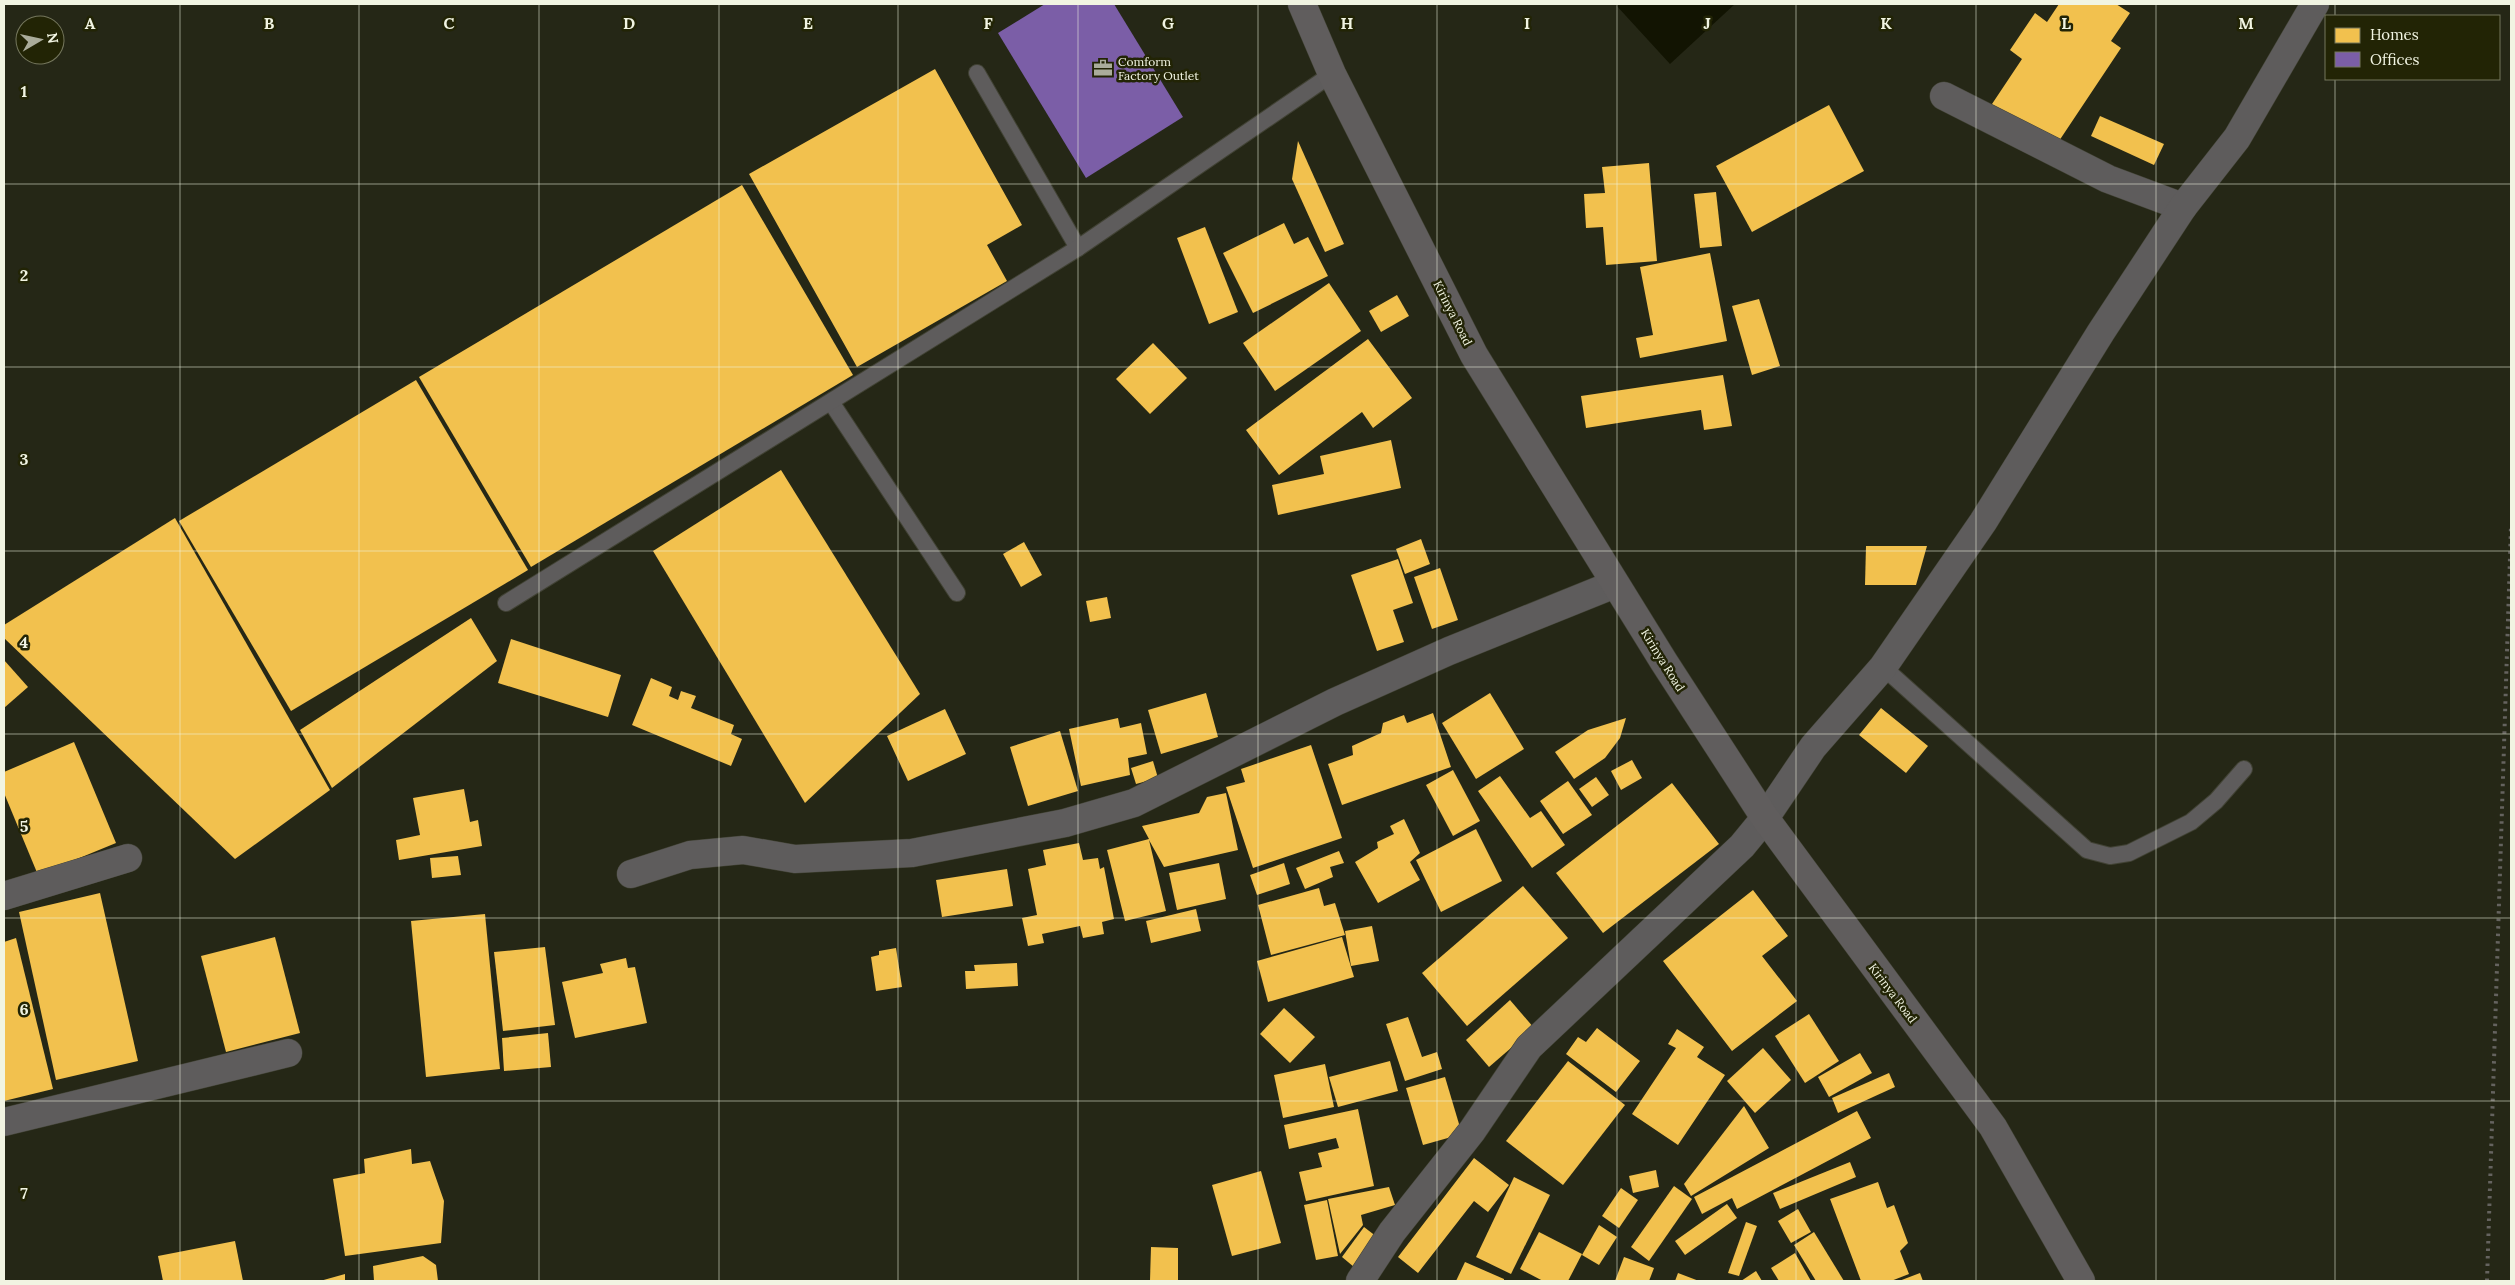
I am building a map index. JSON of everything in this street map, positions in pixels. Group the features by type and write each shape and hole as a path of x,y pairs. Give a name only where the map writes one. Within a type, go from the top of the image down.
{"main road":[{"name":"Kirinya Road","path":"1302,4 1332,74 1474,355 1615,584 1765,818 1992,1127 2081,1281"}],"street":[{"path":"1360,1281 1392,1232 1472,1131 1529,1047 1742,846 1765,818 1813,747 1883,667 1983,522 2101,332 2183,207 2237,138 2315,4"},
{"path":"1944,96 2108,179 2183,207"},
{"path":"631,874 690,855 743,850 795,859 912,853 1065,823 1134,803 1335,702 1449,650 1615,584"},
{"path":"4,896 128,858"},
{"path":"4,1122 288,1053"}],"lane":[{"path":"977,73 1078,248"},
{"path":"506,603 1078,248 1332,74"},
{"path":"830,402 957,593"},
{"path":"1883,667 2087,850 2110,856 2129,853 2191,822 2216,801 2244,769"}],"shaded area":[{"path":"1615,4 1735,4 1670,64"}],"building: Homes":[{"path":"2059,4 2116,4 2130,13 2111,41 2121,48 2053,150 1990,107 2022,59 2010,50 2035,13 2047,22"},
{"path":"935,69 1022,225 987,245 1007,281 857,367 749,174"},
{"path":"1829,105 1864,171 1752,232 1716,166"},
{"path":"2100,116 2164,144 2154,165 2091,136"},
{"path":"1298,141 1344,244 1325,252 1292,179"},
{"path":"1649,163 1657,261 1606,265 1603,227 1586,228 1584,194 1605,193 1602,167"},
{"path":"742,185 853,375 531,567 419,377"},
{"path":"1716,192 1722,246 1700,248 1694,194"},
{"path":"1284,223 1294,244 1308,237 1328,276 1253,313 1223,253"},
{"path":"1205,227 1238,312 1209,324 1177,238"},
{"path":"1710,253 1727,341 1640,358 1636,338 1653,335 1640,267"},
{"path":"1329,283 1361,331 1275,391 1243,343"},
{"path":"1397,295 1409,316 1381,332 1369,311"},
{"path":"1759,299 1780,366 1752,375 1732,306"},
{"path":"1368,339 1412,398 1373,428 1362,412 1279,475 1246,430"},
{"path":"1153,343 1187,378 1150,414 1116,379"},
{"path":"1723,375 1732,426 1704,430 1701,410 1586,428 1581,396"},
{"path":"416,380 528,570 291,711 179,521"},
{"path":"1391,440 1401,488 1278,515 1272,485 1324,474 1320,456"},
{"path":"781,470 920,694 805,803 653,551"},
{"path":"175,518 330,790 235,859 4,638 4,625"},
{"path":"1421,539 1430,564 1405,574 1396,549"},
{"path":"1024,542 1042,575 1021,587 1003,554"},
{"path":"1866,546 1927,546 1916,585 1865,585"},
{"path":"1398,559 1413,603 1393,610 1404,642 1377,651 1351,575"},
{"path":"1440,568 1458,620 1432,629 1414,577"},
{"path":"1107,597 1111,618 1090,622 1086,601"},
{"path":"471,618 497,661 332,788 300,730"},
{"path":"511,639 621,675 608,717 498,683"},
{"path":"4,660 28,687 4,708"},
{"path":"651,678 672,687 669,696 678,700 681,691 696,696 691,708 734,725 731,734 742,739 731,766 632,725"},
{"path":"1206,693 1218,737 1161,754 1148,710"},
{"path":"1490,693 1524,749 1476,779 1442,723"},
{"path":"1881,708 1928,746 1906,773 1859,735"},
{"path":"945,709 966,754 908,781 887,736"},
{"path":"1433,713 1451,767 1342,805 1328,764 1353,755 1352,746 1381,733 1383,723 1404,715 1407,723"},
{"path":"1118,718 1120,728 1141,723 1147,754 1128,758 1130,775 1081,786 1069,729"},
{"path":"1626,718 1620,738 1605,758 1574,779 1555,752 1588,730"},
{"path":"1060,731 1078,791 1028,806 1010,747"},
{"path":"74,742 116,843 38,875 4,793 4,772"},
{"path":"1311,745 1342,838 1253,868 1226,787 1245,782 1241,769"},
{"path":"1632,760 1642,778 1621,790 1611,771"},
{"path":"1153,761 1158,778 1136,784 1131,768"},
{"path":"1453,770 1480,821 1453,836 1426,785"},
{"path":"1500,776 1530,818 1541,811 1565,845 1532,868 1478,791"},
{"path":"1596,777 1609,795 1592,807 1579,789"},
{"path":"1568,781 1592,815 1563,834 1540,801"},
{"path":"1672,783 1719,844 1603,933 1556,873"},
{"path":"464,789 470,822 478,820 482,846 399,860 396,840 420,835 413,798"},
{"path":"1226,793 1238,850 1164,867 1149,840 1166,911 1125,921 1107,850 1149,839 1142,826 1199,813 1207,797"},
{"path":"1404,819 1420,853 1410,862 1420,880 1378,903 1355,862 1378,848 1377,842 1394,834 1390,826"},
{"path":"1476,829 1502,881 1441,912 1416,860"},
{"path":"1079,843 1083,860 1098,858 1100,869 1104,867 1114,919 1102,922 1104,934 1083,938 1080,926 1042,934 1044,943 1028,946 1022,918 1037,915 1028,869 1046,865 1043,850"},
{"path":"1339,851 1344,863 1330,867 1333,877 1305,889 1296,868"},
{"path":"458,856 461,875 432,878 430,858"},
{"path":"1219,863 1226,899 1177,910 1169,873"},
{"path":"1284,863 1290,884 1257,895 1250,875"},
{"path":"1007,869 1013,906 942,917 936,880"},
{"path":"1523,886 1568,938 1467,1026 1422,973"},
{"path":"1319,888 1324,906 1335,903 1345,935 1271,955 1258,905"},
{"path":"1753,890 1788,936 1762,956 1797,1001 1732,1051 1663,961"},
{"path":"100,893 138,1061 56,1080 19,912"},
{"path":"1196,909 1201,931 1151,943 1146,921"},
{"path":"485,914 500,1069 426,1077 411,921"},
{"path":"1372,926 1379,961 1351,966 1345,931"},
{"path":"275,937 300,1033 226,1052 201,956"},
{"path":"1342,937 1354,977 1268,1002 1257,961"},
{"path":"16,938 53,1089 4,1101 4,942"},
{"path":"545,947 555,1025 503,1031 494,952"},
{"path":"896,948 902,987 876,991 871,957 879,955 879,951"},
{"path":"626,958 628,968 635,967 647,1023 575,1038 562,982 603,973 600,964"},
{"path":"1017,963 1018,986 966,989 965,971 975,971 974,965"},
{"path":"1510,1000 1534,1028 1489,1067 1466,1040"},
{"path":"1284,1008 1315,1037 1290,1063 1260,1034"},
{"path":"1809,1014 1839,1061 1805,1083 1775,1036"},
{"path":"1408,1017 1422,1057 1437,1052 1442,1069 1405,1081 1386,1024"},
{"path":"1597,1028 1640,1061 1616,1092 1566,1054 1578,1037 1586,1042"},
{"path":"1677,1029 1704,1047 1697,1057 1725,1075 1678,1145 1632,1114 1676,1048 1668,1044"},
{"path":"548,1033 551,1067 504,1071 502,1038"},
{"path":"1763,1048 1791,1080 1755,1113 1727,1081"},
{"path":"1860,1053 1872,1073 1829,1097 1818,1077"},
{"path":"1390,1061 1398,1091 1338,1107 1329,1077"},
{"path":"1568,1061 1625,1105 1563,1185 1506,1141"},
{"path":"1325,1064 1334,1107 1283,1118 1274,1075"},
{"path":"1889,1073 1895,1087 1838,1113 1832,1098"},
{"path":"1445,1077 1462,1134 1423,1145 1406,1088"},
{"path":"1744,1106 1769,1148 1691,1196 1684,1184"},
{"path":"1358,1109 1374,1186 1306,1201 1299,1172 1322,1167 1318,1153 1339,1148 1336,1138 1289,1149 1284,1125"},
{"path":"1857,1111 1871,1138 1737,1209 1732,1198 1702,1214 1694,1197"},
{"path":"411,1149 412,1164 430,1161 444,1201 441,1243 345,1256 333,1179 365,1173 364,1159"},
{"path":"1474,1158 1509,1185 1488,1212 1474,1201 1418,1273 1398,1257"},
{"path":"1850,1162 1856,1177 1780,1209 1773,1193"},
{"path":"1656,1170 1659,1187 1633,1193 1629,1176"},
{"path":"1261,1171 1281,1243 1232,1256 1212,1185"},
{"path":"1514,1177 1550,1195 1511,1274 1476,1257"},
{"path":"1878,1182 1887,1208 1894,1205 1908,1243 1900,1251 1909,1274 1891,1281 1861,1281 1830,1199"},
{"path":"1674,1186 1692,1199 1649,1261 1631,1247"},
{"path":"1389,1187 1395,1205 1361,1215 1363,1225 1340,1254 1328,1199"},
{"path":"1621,1188 1638,1200 1619,1228 1602,1216"},
{"path":"1327,1200 1338,1256 1316,1260 1304,1205"},
{"path":"1727,1204 1737,1218 1685,1255 1675,1241"},
{"path":"1798,1209 1811,1232 1791,1243 1778,1221"},
{"path":"1746,1222 1757,1226 1739,1276 1728,1273"},
{"path":"1599,1225 1617,1237 1599,1265 1582,1255"},
{"path":"1364,1227 1377,1237 1354,1267 1342,1257"},
{"path":"1539,1232 1582,1254 1568,1281 1543,1281 1520,1269"},
{"path":"1814,1232 1844,1281 1816,1281 1794,1245"},
{"path":"235,1241 243,1281 163,1281 158,1256"},
{"path":"1151,1247 1178,1248 1178,1281 1150,1281"},
{"path":"1795,1253 1811,1281 1779,1281 1771,1268"},
{"path":"423,1256 436,1265 438,1281 374,1281 373,1266"},
{"path":"1624,1257 1654,1268 1649,1281 1615,1281"},
{"path":"1465,1262 1504,1279 1504,1281 1456,1281"},
{"path":"1756,1271 1762,1281 1741,1281"},
{"path":"1678,1273 1699,1281 1675,1281"},
{"path":"1920,1273 1923,1281 1899,1281"},
{"path":"345,1274 345,1281 320,1281"}],"building: Offices":[{"path":"1045,4 1114,4 1183,117 1086,178 998,33"}],"railway":[{"path":"2487,1281 2511,526"}],"place":[{"name":"Comform Factory Outlet","path":"1103,68"}]}
